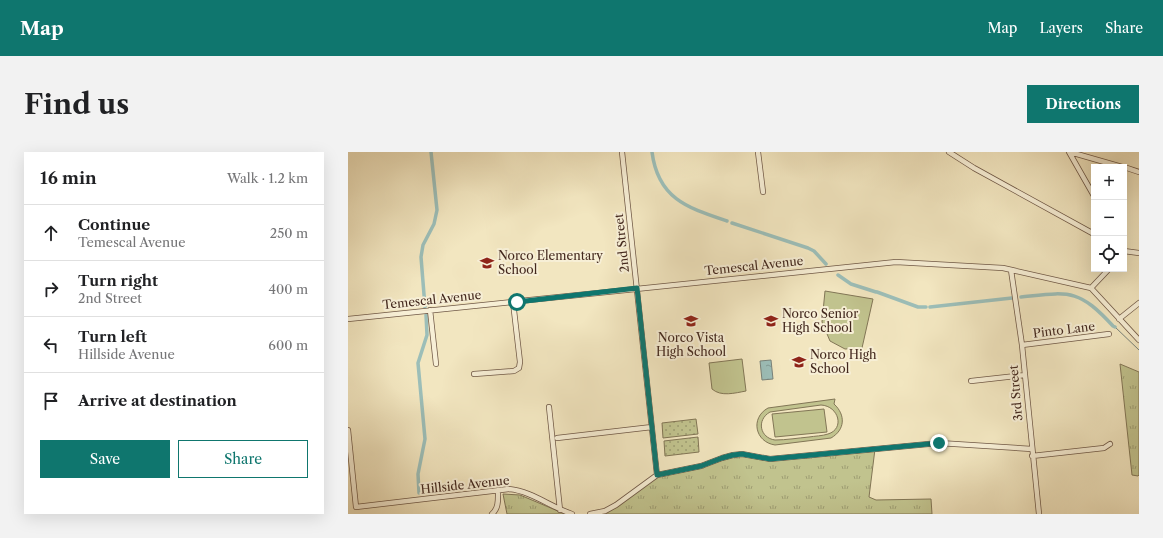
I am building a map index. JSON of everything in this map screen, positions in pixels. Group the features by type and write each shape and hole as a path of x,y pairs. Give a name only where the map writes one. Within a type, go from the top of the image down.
{"street":[{"name":"2nd Street","path":"622,152 657,475"},
{"path":"758,152 762,192"},
{"path":"949,152 974,168 1091,232"},
{"path":"1069,152 1112,164"},
{"path":"1069,152 1091,191"},
{"path":"1127,168 1139,172"},
{"path":"1127,252 1139,254"},
{"name":"Temescal Avenue","path":"348,319 896,262 963,265 1011,270 1092,288"},
{"name":"3rd Street","path":"1011,270 1022,345 1032,456 1040,514"},
{"path":"1106,272 1092,288 1139,340"},
{"path":"474,374 514,371 518,368 520,362 513,302"},
{"path":"1120,319 1139,303"},
{"path":"430,310 436,364"},
{"name":"Pinto Lane","path":"1022,345 1108,334"},
{"path":"970,381 1025,375"},
{"path":"549,407 560,510"},
{"path":"556,438 652,427"},
{"name":"Hillside Avenue","path":"348,430 356,507 498,490 517,490 572,514"},
{"path":"590,514 616,505 657,475 701,466 722,458 742,454 770,459 939,443 1032,449"},
{"path":"1032,456 1104,448 1110,444"},
{"path":"492,514 498,504 498,490"}],"green space":[{"path":"825,291 873,299 862,348 845,349 830,341 822,322"},
{"path":"742,359 746,391 724,394 712,389 709,363"},
{"path":"1120,364 1139,372 1138,476 1132,475"},
{"path":"835,399 834,404 838,408 842,417 841,427 836,435 831,438 775,445 768,443 763,439 759,435 757,429 757,423 762,412 768,408","holes":["821,405 827,406 836,413 838,418 837,428 828,434 775,440 770,439 763,432 761,424 763,419 770,412"]},
{"path":"824,409 827,432 775,437 772,414"},
{"path":"696,419 698,434 663,438 662,423"},
{"path":"698,437 699,452 665,456 664,441"},
{"path":"875,449 869,497 876,500 931,499 932,514 596,514 605,511 657,475 701,466 733,455 770,459"},
{"path":"503,494 520,495 565,514 507,514"}],"water":[{"path":"771,360 773,379 762,380 760,361"}],"waterway":[{"path":"425,307 421,257 423,245 434,224 437,210 431,152"},
{"path":"652,152 655,168 668,191 688,206 727,221"},
{"path":"732,223 808,248 814,251 826,264"},
{"path":"838,275 851,284 876,292"},
{"path":"877,292 918,307 926,307"},
{"path":"1021,297 1051,294 1072,295 1091,305 1115,327"},
{"path":"930,307 1012,298"},
{"path":"419,493 418,474 425,439 418,363 427,335 426,315"},
{"path":"1115,327 1139,350"}],"place":[{"name":"Norco Elementary School","path":"487,263"},
{"name":"Norco Vista High School","path":"691,321"},
{"name":"Norco Senior High School","path":"771,321"},
{"name":"Norco High School","path":"799,362"}],"route":[{"path":"517,302 637,288 657,475 701,466 733,455 742,454 770,459 939,443"}]}
